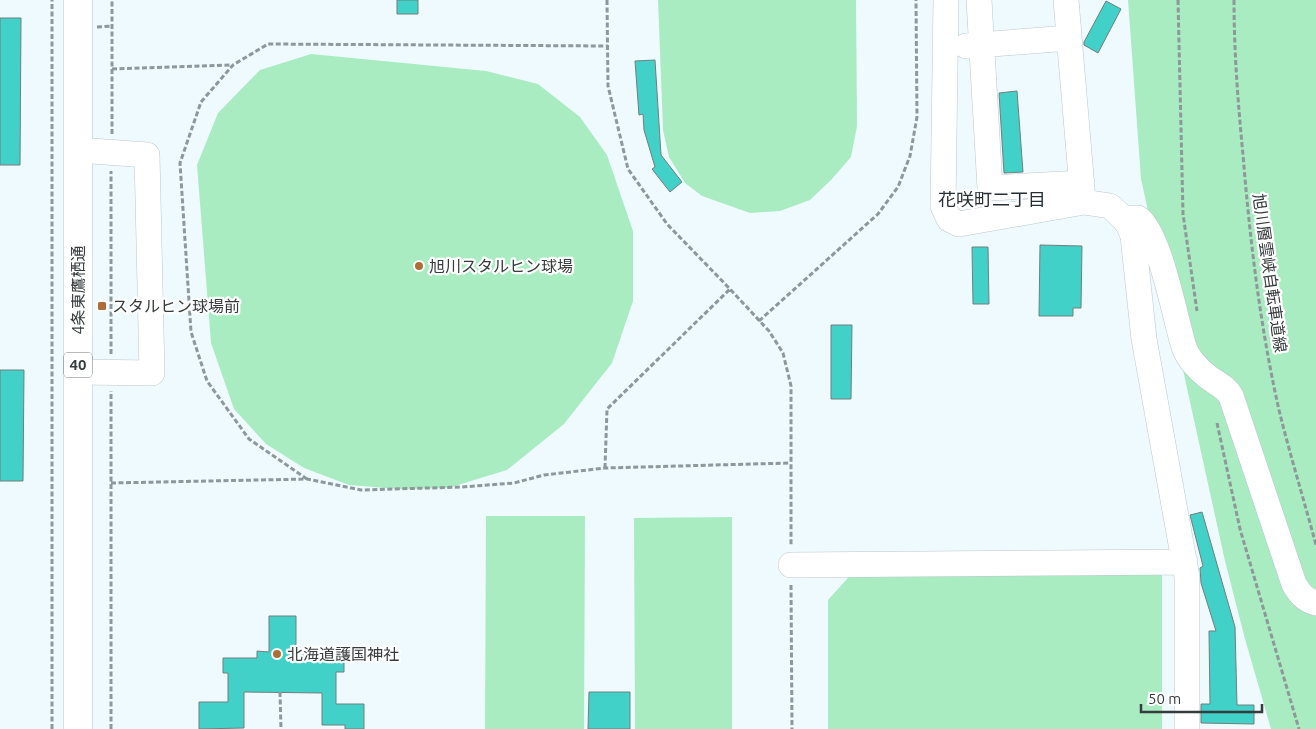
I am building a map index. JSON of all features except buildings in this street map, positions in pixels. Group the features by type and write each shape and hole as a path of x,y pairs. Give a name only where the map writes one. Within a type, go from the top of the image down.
{"highway":[{"name":"4条東鷹栖通","path":"78,0 78,729"}],"street":[{"path":"946,0 942,206 950,219 959,224 1083,192"},
{"path":"979,0 990,188 1083,192 1118,211 1129,226 1133,236 1144,339 1187,577 1187,729"},
{"path":"1066,0 1083,192"},
{"path":"946,47 1069,38"},
{"path":"78,150 147,155 152,373 78,372"},
{"path":"1124,218 1138,218 1151,234 1165,276 1184,349 1192,362 1207,376 1225,388 1231,396 1294,584 1299,593 1308,601 1316,603"},
{"path":"791,565 1185,562"}],"path":[{"path":"52,0 52,729"},
{"path":"607,0 608,86 628,169 667,224 769,331 783,353 791,386 792,729"},
{"path":"759,321 878,214 898,187 910,156 917,117 916,0"},
{"name":"旭川層雲峡自転車道線","path":"1234,0 1237,87 1248,216 1261,318 1279,410 1316,545"},
{"path":"307,479 249,440 207,381 191,332 180,163 201,102 233,65 268,44 608,46"},
{"path":"112,69 233,65"},
{"path":"605,468 607,409 730,289"},
{"path":"111,483 307,479 361,490 462,487 514,483 544,475 605,468 790,462"},
{"path":"280,692 281,729"}],"green space":[{"path":"658,0 856,0 857,126 851,157 810,200 780,211 750,213 702,196 685,183 669,157 663,130"},
{"path":"1128,0 1316,0 1316,729 1271,729 1245,639 1225,561 1141,179"},
{"name":"旭川スタルヒン球場","path":"311,54 486,71 538,84 580,117 607,155 633,231 633,301 612,363 564,424 507,470 448,488 398,489 349,485 304,468 266,444 234,409 211,343 197,165 218,113 260,70"},
{"path":"486,516 585,516 584,729 485,729"},
{"path":"732,517 732,729 635,729 634,518"},
{"path":"855,570 1162,573 1162,729 828,729 828,600"}],"place":[{"name":"旭川スタルヒン球場","path":"419,266"},
{"name":"スタルヒン球場前","path":"102,306"},
{"name":"北海道護国神社","path":"277,654"}],"district":[{"name":"花咲町二丁目","path":"992,200"}]}
